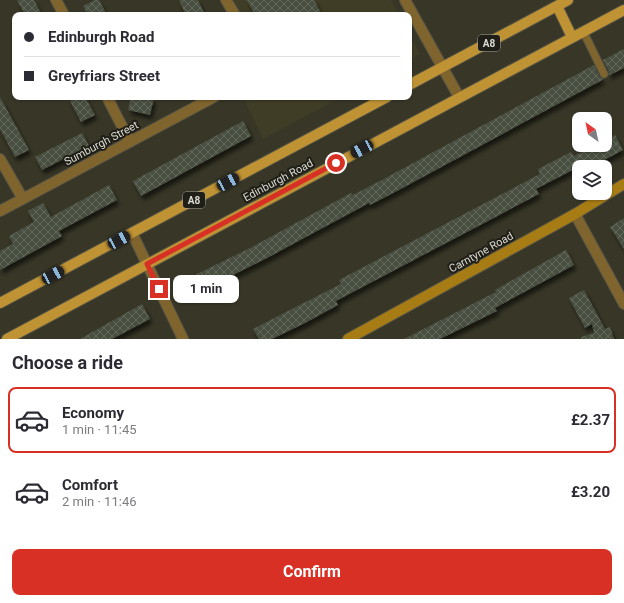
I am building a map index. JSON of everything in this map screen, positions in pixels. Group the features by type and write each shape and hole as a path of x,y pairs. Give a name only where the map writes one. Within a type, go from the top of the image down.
{"main road":[{"name":"A8","path":"412,84 568,0"},
{"path":"557,6 572,37"},
{"name":"Edinburgh Road","path":"7,339 459,97 624,11"},
{"name":"Edinburgh Road","path":"0,303 381,100"}],"street":[{"path":"56,0 62,12"},
{"path":"226,0 233,12"},
{"path":"406,0 459,97"},
{"path":"109,100 130,142"},
{"name":"Sumburgh Street","path":"0,212 208,100"},
{"path":"0,159 23,199"},
{"name":"Carntyne Road","path":"348,339 575,214 624,184"},
{"path":"575,214 624,304"},
{"path":"132,233 183,339"}],"lane":[{"path":"583,32 604,74"}],"shaded area":[{"path":"232,0 391,0 397,12 238,12"},
{"path":"412,40 420,54 412,58"},
{"path":"244,100 335,100 263,139"}],"building":[{"path":"17,0 34,0 40,12 23,12"},
{"path":"95,0 99,0 105,12 86,12 83,6"},
{"path":"179,0 198,0 204,12 185,12"},
{"path":"247,0 314,0 320,12 253,12"},
{"path":"624,49 624,68 608,76 609,72 603,60"},
{"path":"594,65 600,77 604,79 397,191 370,205 369,203 267,258 187,298 179,283 252,247 351,193 353,195 382,180"},
{"path":"0,97 29,150 15,157 0,129"},
{"path":"70,100 87,100 95,115 81,122"},
{"path":"130,100 154,100 150,115 128,110"},
{"path":"243,121 251,136 141,196 133,181"},
{"path":"82,133 89,146 42,170 35,157"},
{"path":"615,135 623,150 604,160 572,160 572,170 536,189 539,194 336,301 338,305 305,323 272,339 259,339 253,329 341,284 339,280 540,174 538,169 571,152 574,156 582,152 612,152 612,136"},
{"path":"109,185 117,200 59,231 62,236 0,270 0,251 13,244 9,236 34,222 28,211 43,203 51,217"},
{"path":"624,218 624,249 610,227"},
{"path":"566,250 574,265 495,308 497,311 440,339 404,339 496,292 495,290"},
{"path":"584,290 605,329 610,327 614,339 581,339 581,337 594,333 592,324 585,328 569,298"},
{"path":"142,304 150,319 112,339 80,339"}],"route":[{"path":"159,289 147,264 336,163"}]}
